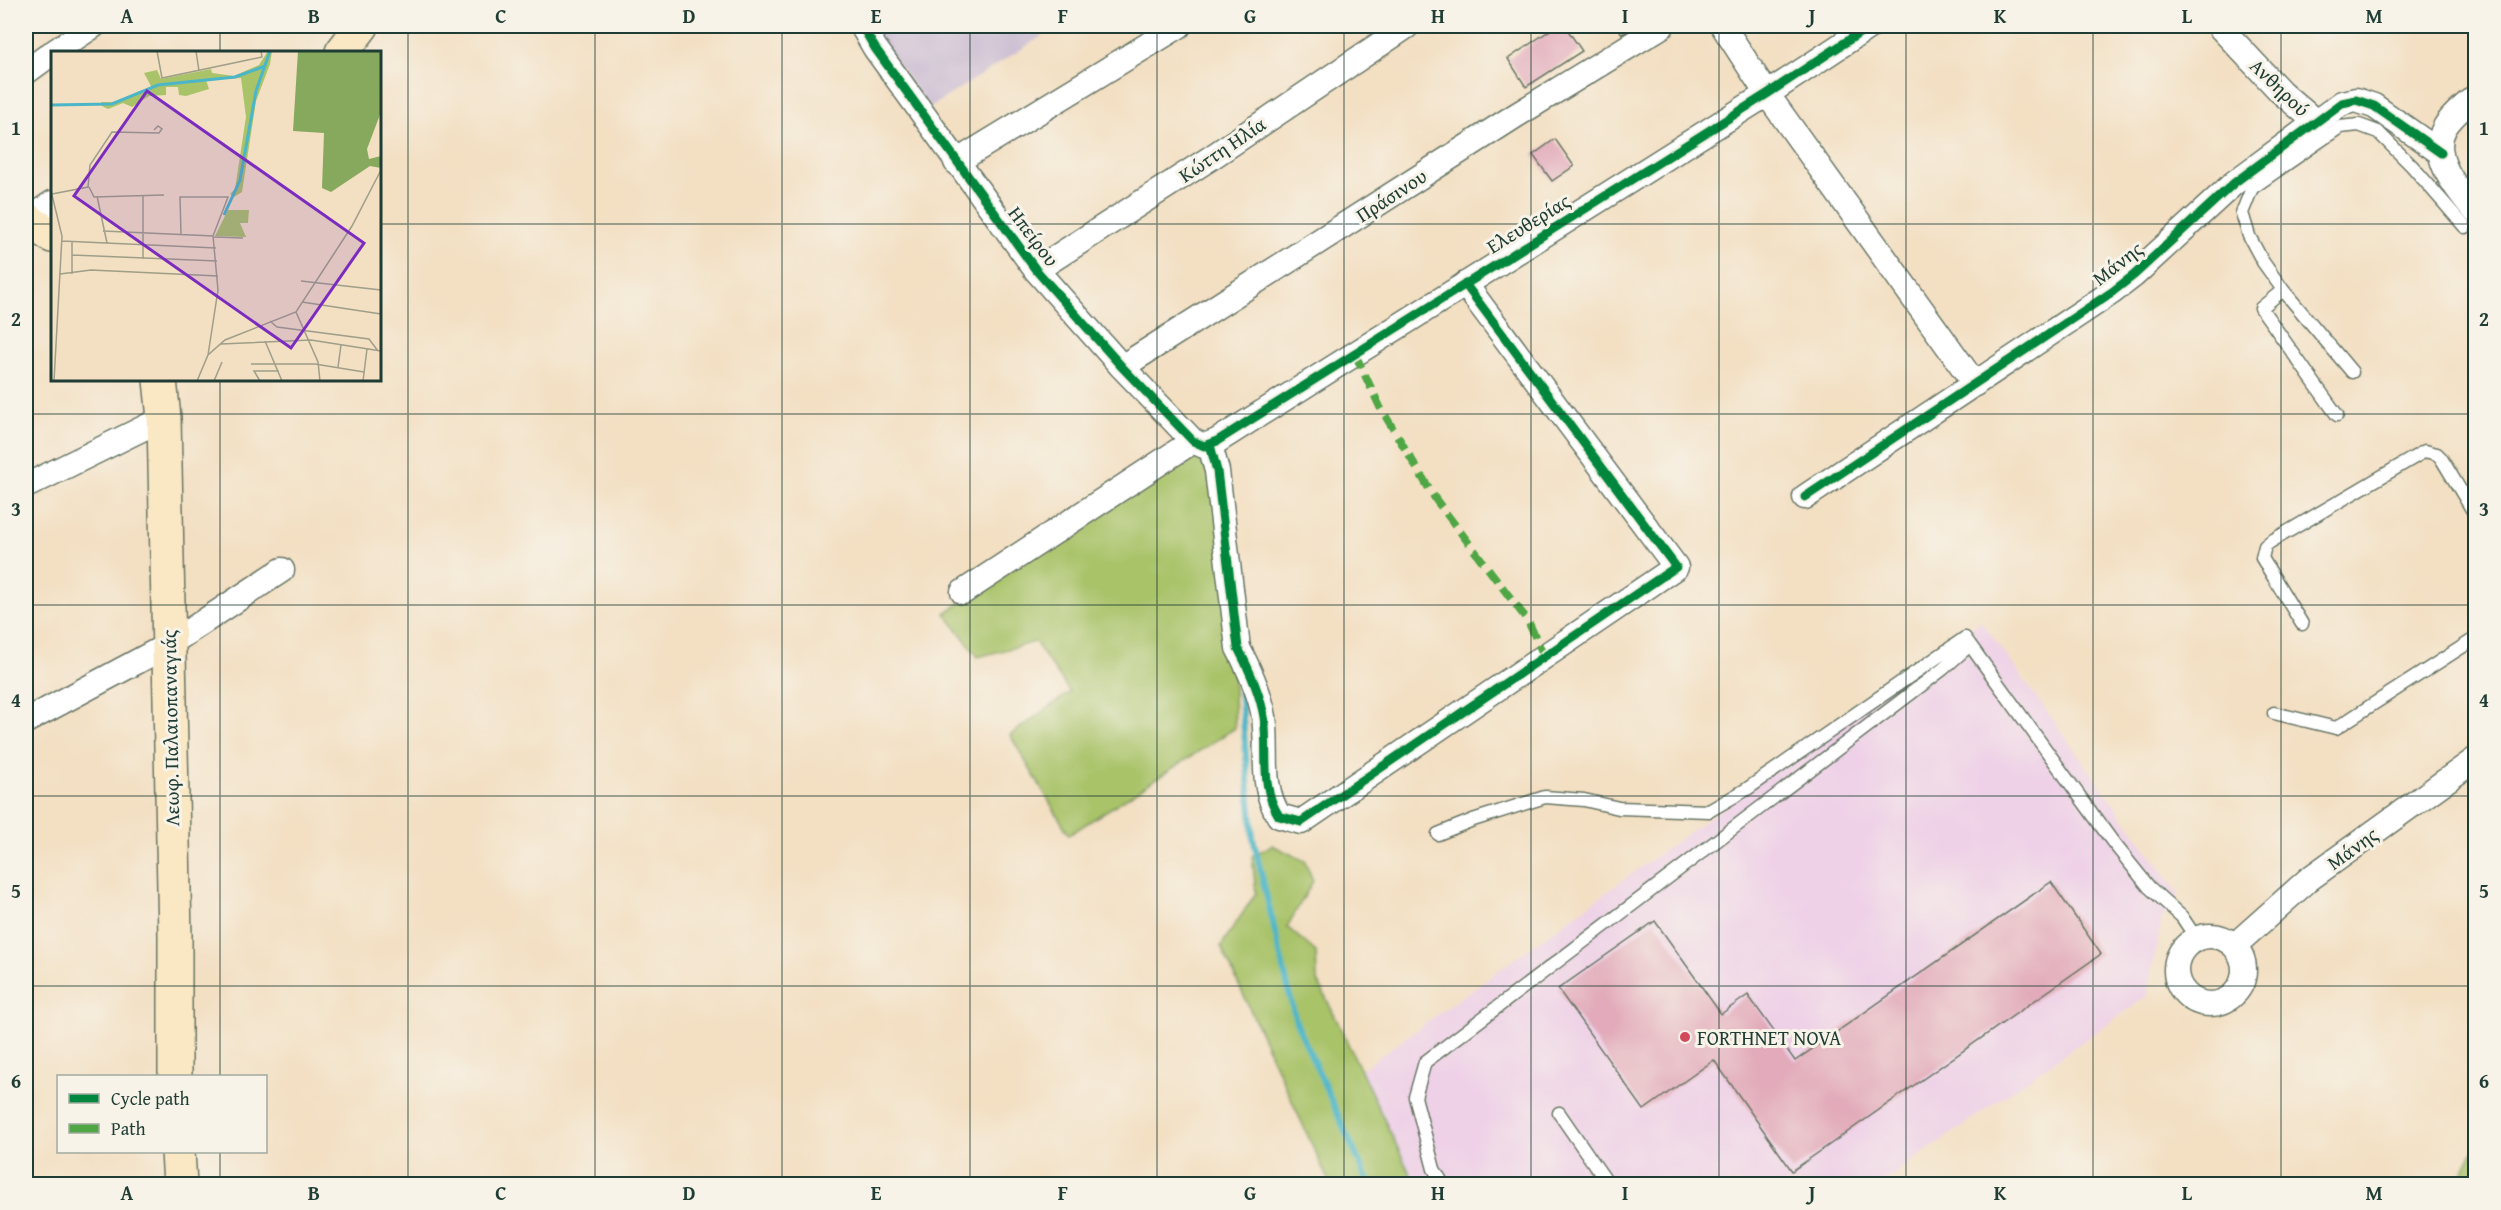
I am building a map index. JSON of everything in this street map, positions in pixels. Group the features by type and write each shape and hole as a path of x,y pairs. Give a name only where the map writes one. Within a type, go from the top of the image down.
{"street":[{"path":"56,51 93,26"},
{"path":"343,51 362,26"},
{"name":"Ηπείρου","path":"862,26 875,48 956,162 1036,270 1122,367 1202,444"},
{"path":"956,162 1179,26"},
{"name":"Κώττη Ηλία","path":"1036,270 1209,159 1407,26"},
{"name":"Πράσινου","path":"1122,367 1505,122 1662,26"},
{"path":"1724,26 1767,94 1975,384"},
{"name":"Ελευθερίας","path":"963,592 1465,284 1767,94 1870,26"},
{"name":"Ανθηρού","path":"2219,26 2281,92 2328,125"},
{"path":"26,72 51,54"},
{"path":"2470,220 2441,153 2441,139 2447,124 2475,96"},
{"name":"Μάνης","path":"1805,497 2134,275 2234,183 2328,125 2342,103 2364,101 2381,109 2441,153"},
{"path":"1202,444 1217,471 1238,648 1251,674 1264,717 1266,781 1270,802 1280,816 1301,822 1676,567 1465,284"},
{"name":"Λεωφ. Παλαιοπαναγιάς","path":"160,381 164,418 175,936 175,1075"},
{"path":"26,486 164,418"},
{"path":"26,721 168,645 282,570"},
{"name":"Μάνης","path":"2235,945 2309,879 2475,759"},
{"path":"2216,936 2235,945 2244,962 2243,980 2233,996 2215,1004 2199,1003 2185,994 2177,980 2176,964 2183,949 2196,938 2216,936"},
{"path":"178,1153 180,1185"}],"lane":[{"path":"2352,372 2283,290 2248,236 2242,213 2252,188 2328,125 2359,124 2378,132 2470,220"},
{"path":"2283,290 2261,308 2337,415"},
{"path":"2302,624 2262,558 2265,546 2270,542 2425,451 2437,454 2441,458 2475,516"},
{"path":"1438,834 1545,797 1584,800 1619,808 1709,811 1747,789 1965,638 2112,841 2149,887 2182,917 2196,938"},
{"path":"2274,713 2336,728 2475,638"},
{"path":"1443,1185 1434,1169 1414,1096 1425,1062 1935,675 1970,645"},
{"path":"1559,1113 1605,1181 1592,1185"}],"shaded area":[{"path":"870,26 1058,26 929,108"},
{"path":"1981,621 2180,895 2162,918 2147,996 1880,1184 1415,1184 1361,1070"}],"green space":[{"path":"1191,450 1213,463 1233,651 1235,728 1069,835 1010,735 1070,692 1035,642 978,657 945,613"},
{"path":"1272,845 1305,861 1313,881 1287,927 1316,952 1317,979 1415,1184 1330,1184 1221,946 1256,893 1252,856"},
{"path":"2475,1148 2475,1184 2452,1184 2460,1178"}],"building":[{"path":"1556,26 1565,26 1582,51 1526,87 1508,59"},
{"path":"1617,26 1636,26 1622,34"},
{"path":"1555,139 1574,166 1552,181 1533,155"},
{"name":"FORTHNET NOVA","path":"2051,882 2101,954 1792,1171 1714,1060 1644,1110 1558,989 1655,921 1721,1014 1748,995 1795,1061"}],"waterway":[{"path":"1239,672 1253,838 1296,1022 1369,1184"}],"marked path":[{"path":"1355,354 1380,407 1436,500 1528,621 1544,656"}],"cycle path":[{"path":"862,26 875,48 1036,270 1122,367 1193,441 1204,446 1217,441 1767,94 1870,26"},
{"path":"1805,497 2112,292 2134,275 2234,183 2342,103 2356,100 2374,106 2441,153"},
{"path":"1210,445 1217,471 1238,648 1254,681 1264,717 1269,792 1279,816 1301,822 1676,567 1465,284"}],"place":[{"name":"FORTHNET NOVA","path":"1685,1037"}]}
